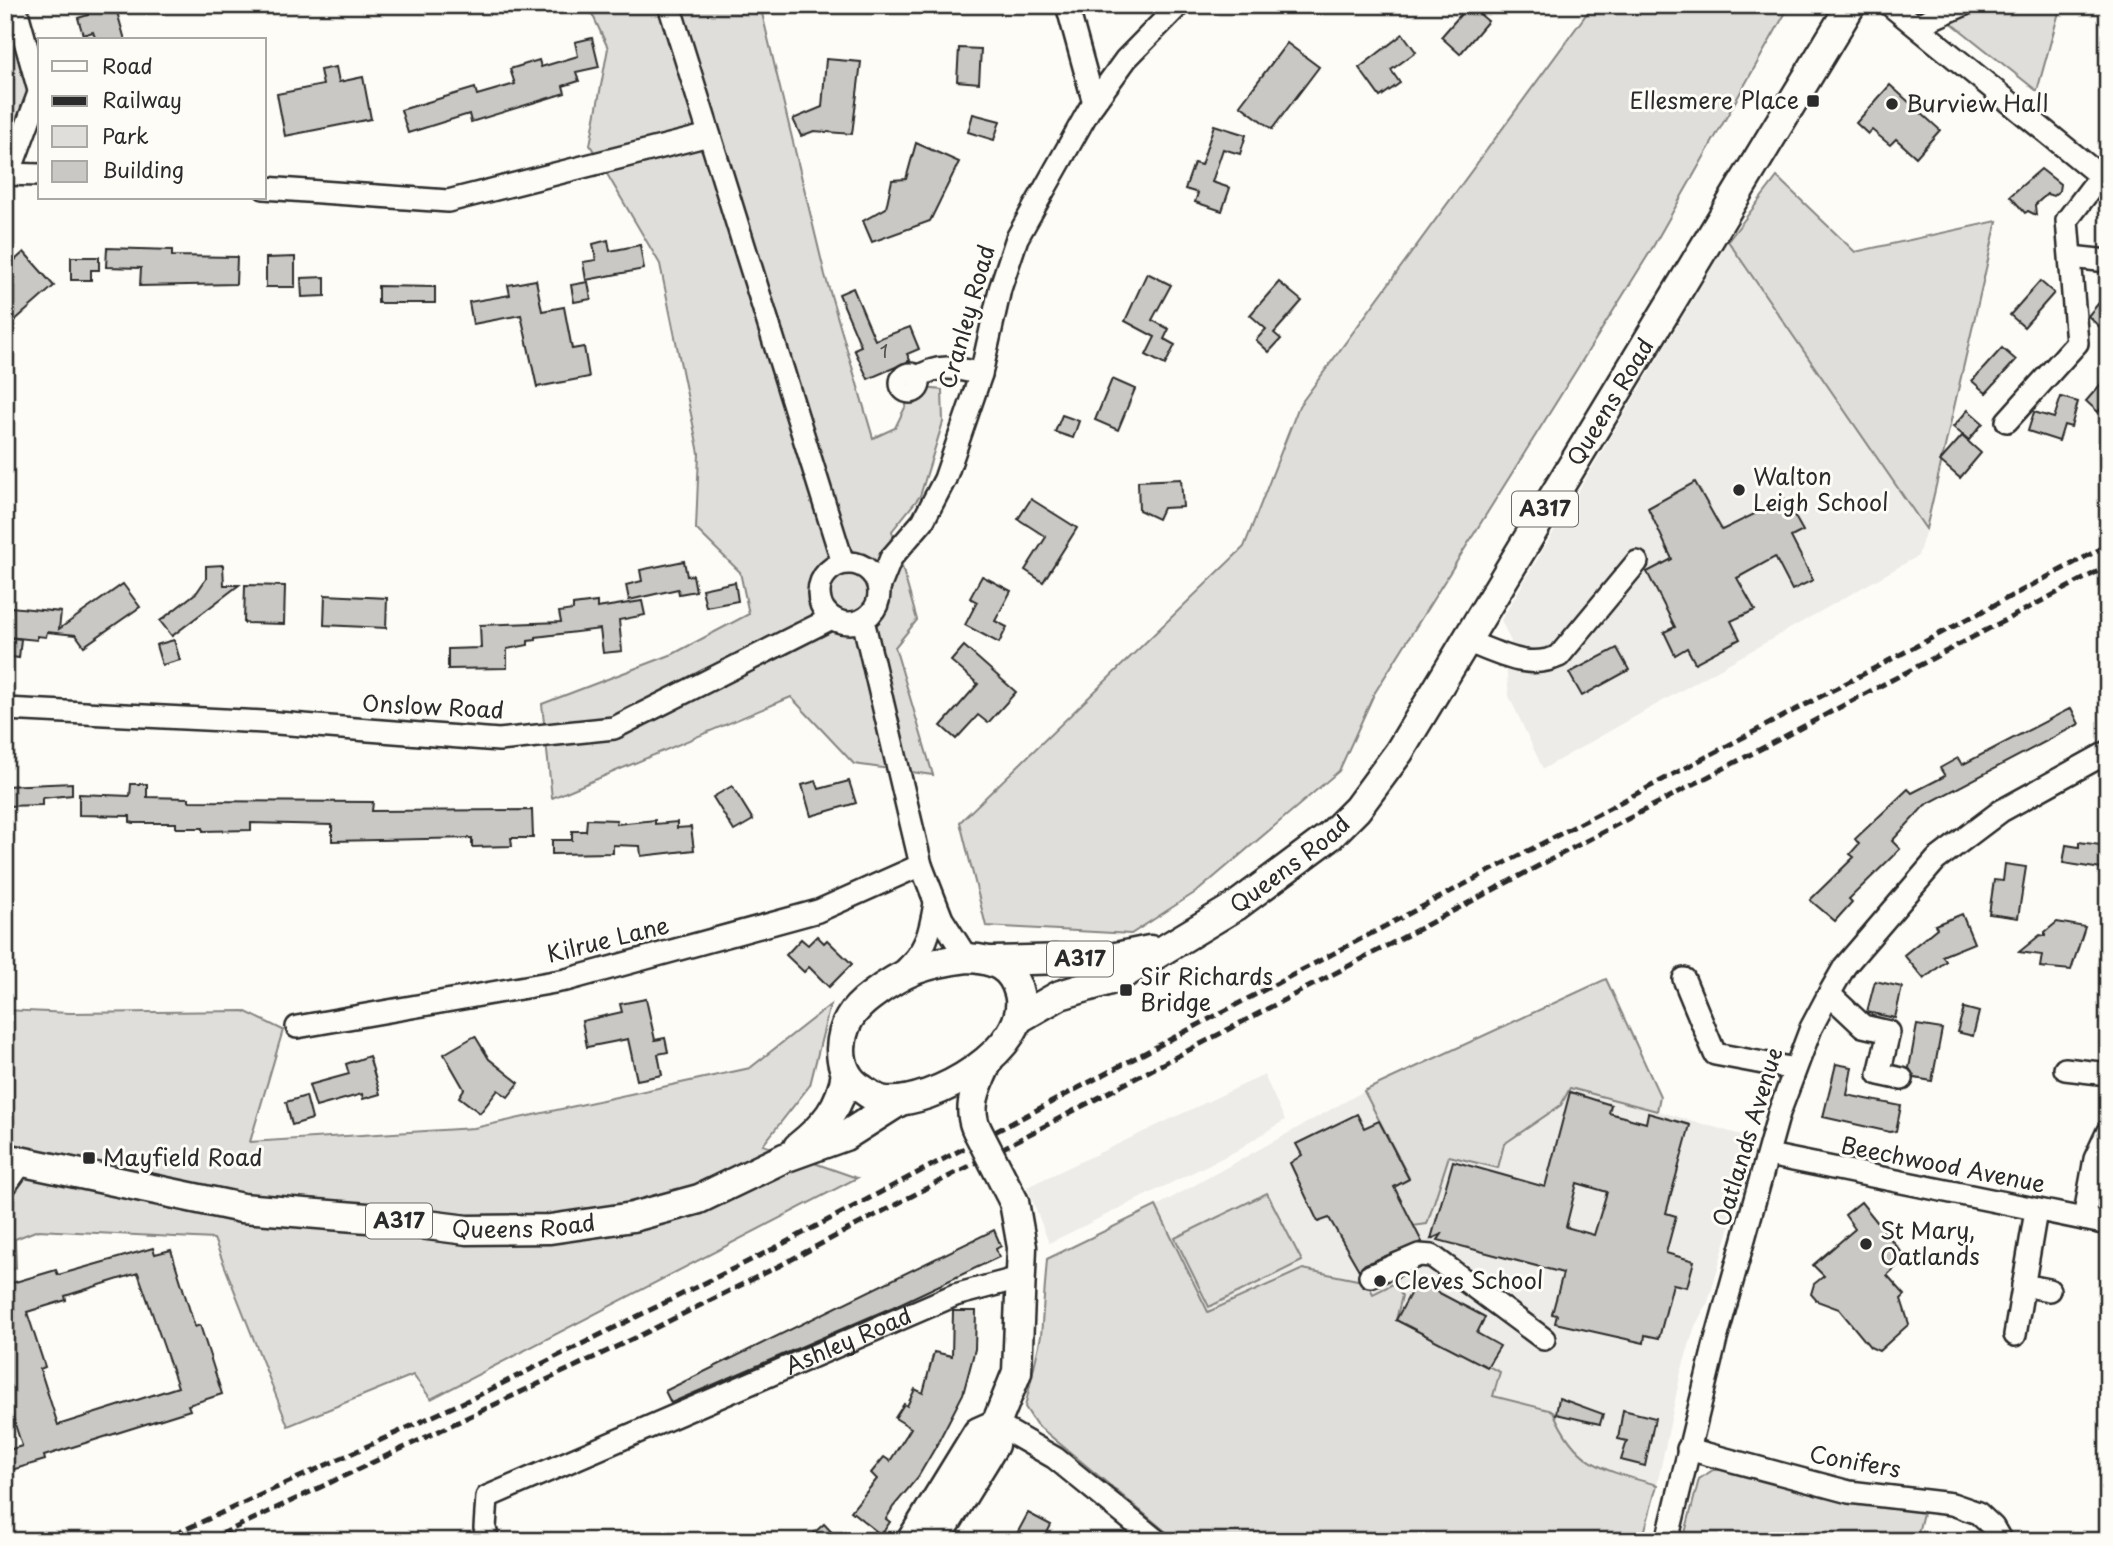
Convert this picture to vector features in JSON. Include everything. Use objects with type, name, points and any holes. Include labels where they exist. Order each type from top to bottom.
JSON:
[{"type":"main road","name":"Queens Road","points":[[1018,1019],[1060,995],[1117,978],[1147,962],[1167,946],[1236,906],[1296,862],[1357,809],[1399,752],[1851,5]]},
{"type":"main road","name":"Queens Road","points":[[980,959],[1111,958],[1167,946]]},
{"type":"main road","points":[[912,1098],[971,1072],[989,1059],[1011,1034],[1021,1006],[1015,981],[1006,968],[980,959],[935,962],[903,972],[850,1016],[842,1039],[846,1073],[855,1085],[882,1101],[912,1098],[948,1104],[975,1126],[1014,1202],[1020,1227],[1023,1277],[1017,1372],[996,1424],[994,1445],[935,1541]]},
{"type":"main road","points":[[975,1126],[974,1093],[989,1059]]},
{"type":"main road","name":"Queens Road","points":[[784,1158],[818,1131],[833,1114],[844,1089],[846,1073]]},
{"type":"main road","name":"Queens Road","points":[[14,1159],[242,1208],[380,1219],[493,1232],[576,1226],[680,1206],[716,1192],[784,1158],[845,1136],[912,1098]]},
{"type":"main road","points":[[911,1541],[978,1432],[996,1424]]},
{"type":"street","points":[[15,5],[38,87]]},
{"type":"street","points":[[669,5],[843,563]]},
{"type":"street","points":[[1067,5],[1094,103]]},
{"type":"street","name":"Cranley Road","points":[[879,588],[891,558],[923,520],[945,479],[981,374],[1000,289],[1017,238],[1065,147],[1094,103],[1126,59],[1179,5]]},
{"type":"street","points":[[1890,5],[2103,171],[2067,220],[2077,342],[2007,421]]},
{"type":"street","points":[[1917,25],[1963,5]]},
{"type":"street","points":[[38,99],[7,174],[38,175]]},
{"type":"street","points":[[266,188],[448,201],[709,135]]},
{"type":"street","points":[[2071,257],[2108,261]]},
{"type":"street","points":[[917,378],[929,370],[945,367],[981,374]]},
{"type":"street","points":[[1465,641],[1531,664],[1546,662],[1559,656],[1637,562]]},
{"type":"street","points":[[843,563],[860,565],[869,570],[879,588],[877,605],[863,620],[852,623],[832,618],[823,608],[819,588],[830,570],[843,563]]},
{"type":"street","name":"Onslow Road","points":[[5,709],[264,722],[499,740],[614,728],[832,618]]},
{"type":"street","points":[[863,620],[921,865],[935,903],[980,959]]},
{"type":"street","name":"Oatlands Avenue","points":[[1667,1541],[1688,1449],[1779,1113],[1795,1069],[1829,994],[1852,957],[1936,860],[2001,811],[2108,752]]},
{"type":"street","name":"Kilrue Lane","points":[[297,1027],[566,979],[818,911],[921,865]]},
{"type":"street","points":[[903,972],[920,955],[935,903]]},
{"type":"street","points":[[1684,979],[1715,1054],[1795,1069]]},
{"type":"street","points":[[1829,994],[1863,1026],[1889,1032],[1879,1074],[1902,1079]]},
{"type":"street","points":[[2065,1069],[2108,1074]]},
{"type":"street","points":[[2084,1219],[2095,1159],[2108,1131]]},
{"type":"street","name":"Beechwood Avenue","points":[[1769,1154],[2108,1224]]},
{"type":"street","points":[[5,1186],[14,1159]]},
{"type":"street","points":[[2015,1335],[2036,1211]]},
{"type":"street","points":[[1370,1276],[1419,1255],[1433,1256],[1544,1339]]},
{"type":"street","name":"Ashley Road","points":[[488,1541],[485,1528],[487,1497],[955,1295],[1023,1277]]},
{"type":"street","points":[[2023,1285],[2049,1290]]},
{"type":"street","points":[[996,1424],[1055,1458],[1157,1541]]},
{"type":"street","name":"Conifers","points":[[1688,1449],[1849,1492],[1952,1504],[1978,1513],[1993,1527],[2001,1541]]},
{"type":"shaded area","name":"Walton Leigh School","points":[[1728,241],[1926,529],[1918,556],[1543,769],[1509,696],[1506,665],[1511,642],[1501,620]]},
{"type":"shaded area","name":"Cleves School","points":[[1606,979],[1660,1096],[1658,1111],[1755,1139],[1708,1302],[1695,1326],[1681,1372],[1642,1541],[1177,1541],[1036,1424],[1025,1407],[1041,1336],[1047,1259],[1157,1206],[1364,1091]]},
{"type":"shaded area","points":[[1264,1075],[1285,1120],[1234,1152],[1049,1243],[1027,1187]]},
{"type":"green space","points":[[5,5],[38,95],[5,174]]},
{"type":"green space","points":[[588,5],[760,5],[825,275],[873,438],[895,428],[915,387],[942,390],[943,422],[920,496],[892,531],[917,620],[895,647],[933,775],[854,764],[791,697],[552,798],[542,704],[673,654],[749,614],[740,572],[696,529],[699,453],[660,264],[590,145],[608,48]]},
{"type":"green space","points":[[1593,5],[1790,5],[1650,252],[1374,694],[1339,771],[1199,890],[1131,934],[986,926],[960,822],[1244,547],[1299,406]]},
{"type":"green space","points":[[1929,5],[2061,5],[2037,91]]},
{"type":"green space","points":[[1777,177],[1855,252],[1997,221],[1926,529],[1728,241]]},
{"type":"green space","points":[[1606,979],[1660,1096],[1657,1111],[1570,1088],[1561,1105],[1504,1144],[1498,1168],[1449,1156],[1427,1224],[1413,1226],[1394,1187],[1409,1178],[1364,1091]]},
{"type":"green space","points":[[830,1005],[810,1085],[763,1145],[857,1178],[431,1399],[413,1375],[288,1426],[214,1239],[38,1230],[15,1239],[16,1268],[5,1272],[5,1010],[70,1013],[244,1011],[283,1030],[250,1142],[474,1128],[750,1068]]},
{"type":"green space","points":[[1267,1193],[1302,1261],[1209,1307],[1175,1238]]},
{"type":"green space","points":[[1156,1206],[1208,1312],[1303,1269],[1367,1282],[1373,1294],[1395,1283],[1402,1296],[1396,1320],[1500,1372],[1493,1396],[1553,1411],[1562,1429],[1582,1455],[1622,1475],[1657,1485],[1642,1541],[1177,1541],[1036,1424],[1025,1407],[1041,1336],[1047,1259]]},
{"type":"green space","points":[[1713,1470],[1731,1470],[1842,1500],[1924,1509],[1916,1541],[1683,1541],[1699,1479]]},
{"type":"building","points":[[86,5],[115,5],[124,38],[95,38],[93,32],[83,35],[78,18],[88,15]]},
{"type":"building","points":[[1469,5],[1488,21],[1460,54],[1441,37]]},
{"type":"building","points":[[1403,34],[1416,52],[1391,70],[1400,83],[1380,97],[1359,68]]},
{"type":"building","points":[[592,38],[599,67],[576,72],[579,81],[563,86],[565,93],[471,122],[469,114],[408,133],[401,110],[475,88],[477,95],[515,84],[510,69],[539,60],[541,67],[578,56],[575,42]]},
{"type":"building","points":[[1287,43],[1319,67],[1272,129],[1240,105]]},
{"type":"building","points":[[959,48],[981,49],[979,83],[957,81]]},
{"type":"building","points":[[826,59],[861,62],[852,134],[814,131],[801,136],[793,119],[822,107]]},
{"type":"building","points":[[336,67],[339,82],[363,77],[371,119],[285,136],[277,94],[323,85],[320,70]]},
{"type":"building","name":"Burview Hall","points":[[1890,85],[1940,130],[1916,157],[1896,139],[1890,145],[1872,130],[1868,134],[1856,123]]},
{"type":"building","points":[[973,114],[1000,121],[994,140],[968,132]]},
{"type":"building","points":[[1214,125],[1246,135],[1240,154],[1223,149],[1212,182],[1230,188],[1222,211],[1195,202],[1198,193],[1185,189],[1194,163],[1201,165]]},
{"type":"building","points":[[916,143],[959,162],[930,221],[872,242],[863,221],[886,208],[892,180],[906,179]]},
{"type":"building","points":[[2041,169],[2060,184],[2059,191],[2053,196],[2047,194],[2035,205],[2036,215],[2028,211],[2025,213],[2010,196]]},
{"type":"building","points":[[608,240],[610,251],[640,245],[644,269],[586,280],[583,262],[596,260],[593,244]]},
{"type":"building","points":[[107,248],[172,250],[172,256],[237,257],[236,284],[140,286],[141,268],[106,267]]},
{"type":"building","points":[[24,252],[54,286],[5,329],[5,269]]},
{"type":"building","points":[[71,257],[99,257],[99,270],[91,270],[91,280],[71,280]]},
{"type":"building","points":[[295,257],[295,287],[266,287],[266,258]]},
{"type":"building","points":[[1147,273],[1171,285],[1152,320],[1169,329],[1164,339],[1175,345],[1165,365],[1146,355],[1155,337],[1125,321]]},
{"type":"building","points":[[325,277],[325,296],[302,297],[301,278]]},
{"type":"building","points":[[536,280],[542,311],[564,307],[572,349],[584,347],[589,377],[537,387],[521,315],[473,324],[469,302],[510,295],[508,285]]},
{"type":"building","points":[[2040,281],[2054,293],[2024,327],[2010,315]]},
{"type":"building","points":[[588,282],[591,299],[574,302],[571,285]]},
{"type":"building","points":[[1279,282],[1302,301],[1274,333],[1281,339],[1269,352],[1256,340],[1266,329],[1250,315]]},
{"type":"building","points":[[378,286],[435,287],[435,303],[378,303]]},
{"type":"building","points":[[853,288],[875,340],[910,327],[919,349],[907,354],[910,360],[905,363],[868,379],[854,349],[861,346],[839,294]]},
{"type":"building","points":[[2108,292],[2108,335],[2088,316]]},
{"type":"building","points":[[2002,348],[2016,360],[1986,393],[1972,381]]},
{"type":"building","points":[[2108,376],[2108,401],[2098,412],[2086,401]]},
{"type":"building","points":[[1112,379],[1135,389],[1118,430],[1095,420]]},
{"type":"building","points":[[2061,397],[2078,402],[2071,427],[2064,425],[2059,441],[2028,431],[2034,412],[2054,418]]},
{"type":"building","points":[[1968,410],[1983,423],[1969,440],[1953,427]]},
{"type":"building","points":[[1062,415],[1079,421],[1073,438],[1055,432]]},
{"type":"building","points":[[1962,436],[1981,453],[1960,478],[1940,461]]},
{"type":"building","points":[[1181,479],[1183,507],[1163,508],[1158,519],[1139,510],[1138,481]]},
{"type":"building","points":[[1695,482],[1722,530],[1785,499],[1803,531],[1791,537],[1813,580],[1792,590],[1775,557],[1737,578],[1755,610],[1731,621],[1740,639],[1695,663],[1687,648],[1675,655],[1664,632],[1675,627],[1647,572],[1672,559],[1648,508]]},
{"type":"building","points":[[1031,499],[1077,528],[1043,582],[1025,570],[1046,537],[1018,519]]},
{"type":"building","points":[[684,561],[687,576],[693,575],[696,591],[679,594],[678,589],[629,600],[626,585],[642,581],[640,570]]},
{"type":"building","points":[[223,565],[224,585],[239,585],[172,636],[160,621],[197,592],[206,579],[206,566]]},
{"type":"building","points":[[982,576],[1011,591],[995,621],[1007,627],[999,643],[965,625],[977,602],[970,598]]},
{"type":"building","points":[[735,582],[738,601],[706,607],[702,589]]},
{"type":"building","points":[[123,584],[140,607],[84,646],[76,635],[47,632],[46,637],[37,636],[37,640],[8,637],[11,607],[61,612],[59,629]]},
{"type":"building","points":[[245,585],[285,586],[284,624],[244,623]]},
{"type":"building","points":[[325,595],[387,598],[386,628],[324,625]]},
{"type":"building","points":[[642,601],[645,615],[619,620],[622,651],[603,653],[600,629],[536,637],[536,640],[528,641],[528,645],[507,649],[507,668],[448,669],[448,649],[481,648],[480,625],[561,622],[559,612],[573,610],[573,605],[597,602],[597,608]]},
{"type":"building","points":[[5,637],[21,639],[19,658],[5,656]]},
{"type":"building","points":[[174,640],[180,660],[162,665],[156,645]]},
{"type":"building","points":[[964,646],[1016,692],[988,723],[978,715],[956,739],[941,726],[978,684],[951,661]]},
{"type":"building","points":[[1617,648],[1629,670],[1582,696],[1569,673]]},
{"type":"building","points":[[2071,708],[2079,724],[1925,805],[1892,841],[1900,849],[1849,899],[1852,902],[1835,921],[1810,900],[1854,857],[1850,854],[1859,844],[1855,839],[1908,789],[1912,793],[1945,776],[1940,768],[1958,758],[1962,765]]},
{"type":"building","points":[[816,781],[819,789],[849,781],[856,803],[811,816],[802,785]]},
{"type":"building","points":[[72,783],[72,795],[42,798],[42,805],[5,806],[5,786]]},
{"type":"building","points":[[131,784],[147,784],[147,797],[189,798],[189,801],[373,802],[372,811],[532,810],[533,838],[511,838],[512,846],[472,847],[472,838],[332,841],[332,825],[251,823],[251,830],[203,831],[203,828],[176,828],[176,823],[134,823],[130,822],[130,816],[79,815],[79,794],[130,796]]},
{"type":"building","points":[[732,786],[753,820],[734,831],[713,797]]},
{"type":"building","points":[[587,819],[617,820],[616,824],[655,820],[655,824],[677,822],[677,828],[691,827],[694,850],[641,856],[640,846],[613,845],[613,853],[552,854],[552,840],[572,840],[572,831],[586,831]]},
{"type":"building","points":[[2079,842],[2108,846],[2108,870],[2063,863],[2066,845],[2079,847]]},
{"type":"building","points":[[2005,864],[2026,867],[2018,918],[1989,914],[1994,880],[2003,881]]},
{"type":"building","points":[[1962,914],[1974,943],[1942,956],[1946,961],[1924,979],[1904,955],[1937,928],[1935,925]]},
{"type":"building","points":[[2057,922],[2085,927],[2071,970],[2040,967],[2042,955],[2019,952],[2040,935],[2045,936],[2045,932]]},
{"type":"building","points":[[817,936],[824,943],[827,940],[852,964],[829,987],[809,967],[804,972],[786,955],[801,939],[808,945]]},
{"type":"building","points":[[1875,981],[1902,987],[1895,1018],[1867,1012]]},
{"type":"building","points":[[646,999],[655,1040],[665,1038],[668,1052],[658,1054],[662,1075],[637,1080],[628,1039],[587,1047],[582,1021],[622,1012],[620,1004]]},
{"type":"building","points":[[1964,1008],[1979,1012],[1973,1036],[1957,1032]]},
{"type":"building","points":[[1917,1025],[1942,1029],[1932,1081],[1915,1078],[1909,1068]]},
{"type":"building","points":[[475,1036],[489,1059],[519,1083],[508,1097],[498,1090],[480,1113],[459,1097],[464,1089],[444,1054]]},
{"type":"building","points":[[369,1056],[380,1094],[363,1099],[362,1094],[316,1107],[309,1085],[349,1074],[346,1064]]},
{"type":"building","points":[[1836,1064],[1852,1067],[1847,1095],[1901,1106],[1896,1131],[1890,1132],[1823,1117]]},
{"type":"building","points":[[1570,1092],[1611,1105],[1609,1113],[1646,1123],[1648,1113],[1690,1125],[1666,1213],[1676,1216],[1666,1253],[1694,1261],[1687,1287],[1673,1284],[1659,1338],[1645,1335],[1644,1343],[1555,1323],[1557,1315],[1552,1314],[1563,1273],[1438,1240],[1442,1234],[1431,1239],[1453,1161],[1545,1187]],"holes":[[[1577,1183],[1607,1192],[1594,1235],[1566,1227]]]},
{"type":"building","points":[[306,1096],[312,1119],[292,1125],[286,1102]]},
{"type":"building","points":[[1357,1114],[1364,1128],[1379,1121],[1409,1179],[1394,1187],[1422,1242],[1365,1264],[1359,1270],[1329,1218],[1318,1222],[1290,1163],[1302,1155],[1296,1144]]},
{"type":"building","name":"St Mary, Oatlands","points":[[1861,1202],[1906,1258],[1887,1275],[1905,1295],[1901,1299],[1909,1324],[1879,1351],[1870,1347],[1839,1309],[1817,1301],[1811,1294],[1814,1284],[1824,1276],[1813,1265],[1855,1229],[1845,1215]]},
{"type":"building","points":[[994,1230],[1001,1246],[996,1249],[999,1257],[893,1307],[671,1403],[665,1391]]},
{"type":"building","points":[[153,1248],[155,1254],[171,1250],[195,1327],[200,1325],[222,1394],[188,1405],[190,1410],[44,1456],[45,1460],[5,1472],[5,1451],[22,1446],[5,1393],[5,1285],[56,1270],[58,1275]],"holes":[[[138,1273],[178,1387],[58,1425],[40,1369],[45,1367],[27,1312],[66,1300],[65,1296]]]},
{"type":"building","points":[[1417,1281],[1485,1317],[1477,1333],[1500,1346],[1487,1367],[1396,1320]]},
{"type":"building","points":[[953,1311],[976,1311],[975,1349],[963,1394],[918,1477],[886,1519],[890,1522],[881,1535],[851,1511],[877,1479],[871,1473],[884,1457],[890,1461],[911,1428],[895,1418],[904,1404],[907,1406],[915,1389],[923,1393],[934,1352],[952,1356]]},
{"type":"building","points":[[1559,1398],[1603,1414],[1600,1424],[1556,1414]]},
{"type":"building","points":[[1623,1410],[1655,1418],[1645,1466],[1621,1460],[1627,1441],[1618,1439]]},
{"type":"building","points":[[1028,1513],[1051,1525],[1043,1541],[1013,1541]]},
{"type":"building","points":[[824,1524],[840,1541],[805,1541]]},
{"type":"railway","points":[[160,1541],[479,1395],[773,1249],[2108,545]]},
{"type":"railway","points":[[207,1541],[637,1337],[779,1266],[2108,566]]},
{"type":"place","name":"Ellesmere Place","points":[[1813,101]]},
{"type":"place","name":"Burview Hall","points":[[1892,104]]},
{"type":"place","name":"Walton Leigh School","points":[[1739,490]]},
{"type":"place","name":"Sir Richards Bridge","points":[[1126,990]]},
{"type":"place","name":"Mayfield Road","points":[[89,1158]]},
{"type":"place","name":"St Mary, Oatlands","points":[[1866,1244]]},
{"type":"place","name":"Cleves School","points":[[1380,1281]]}]
